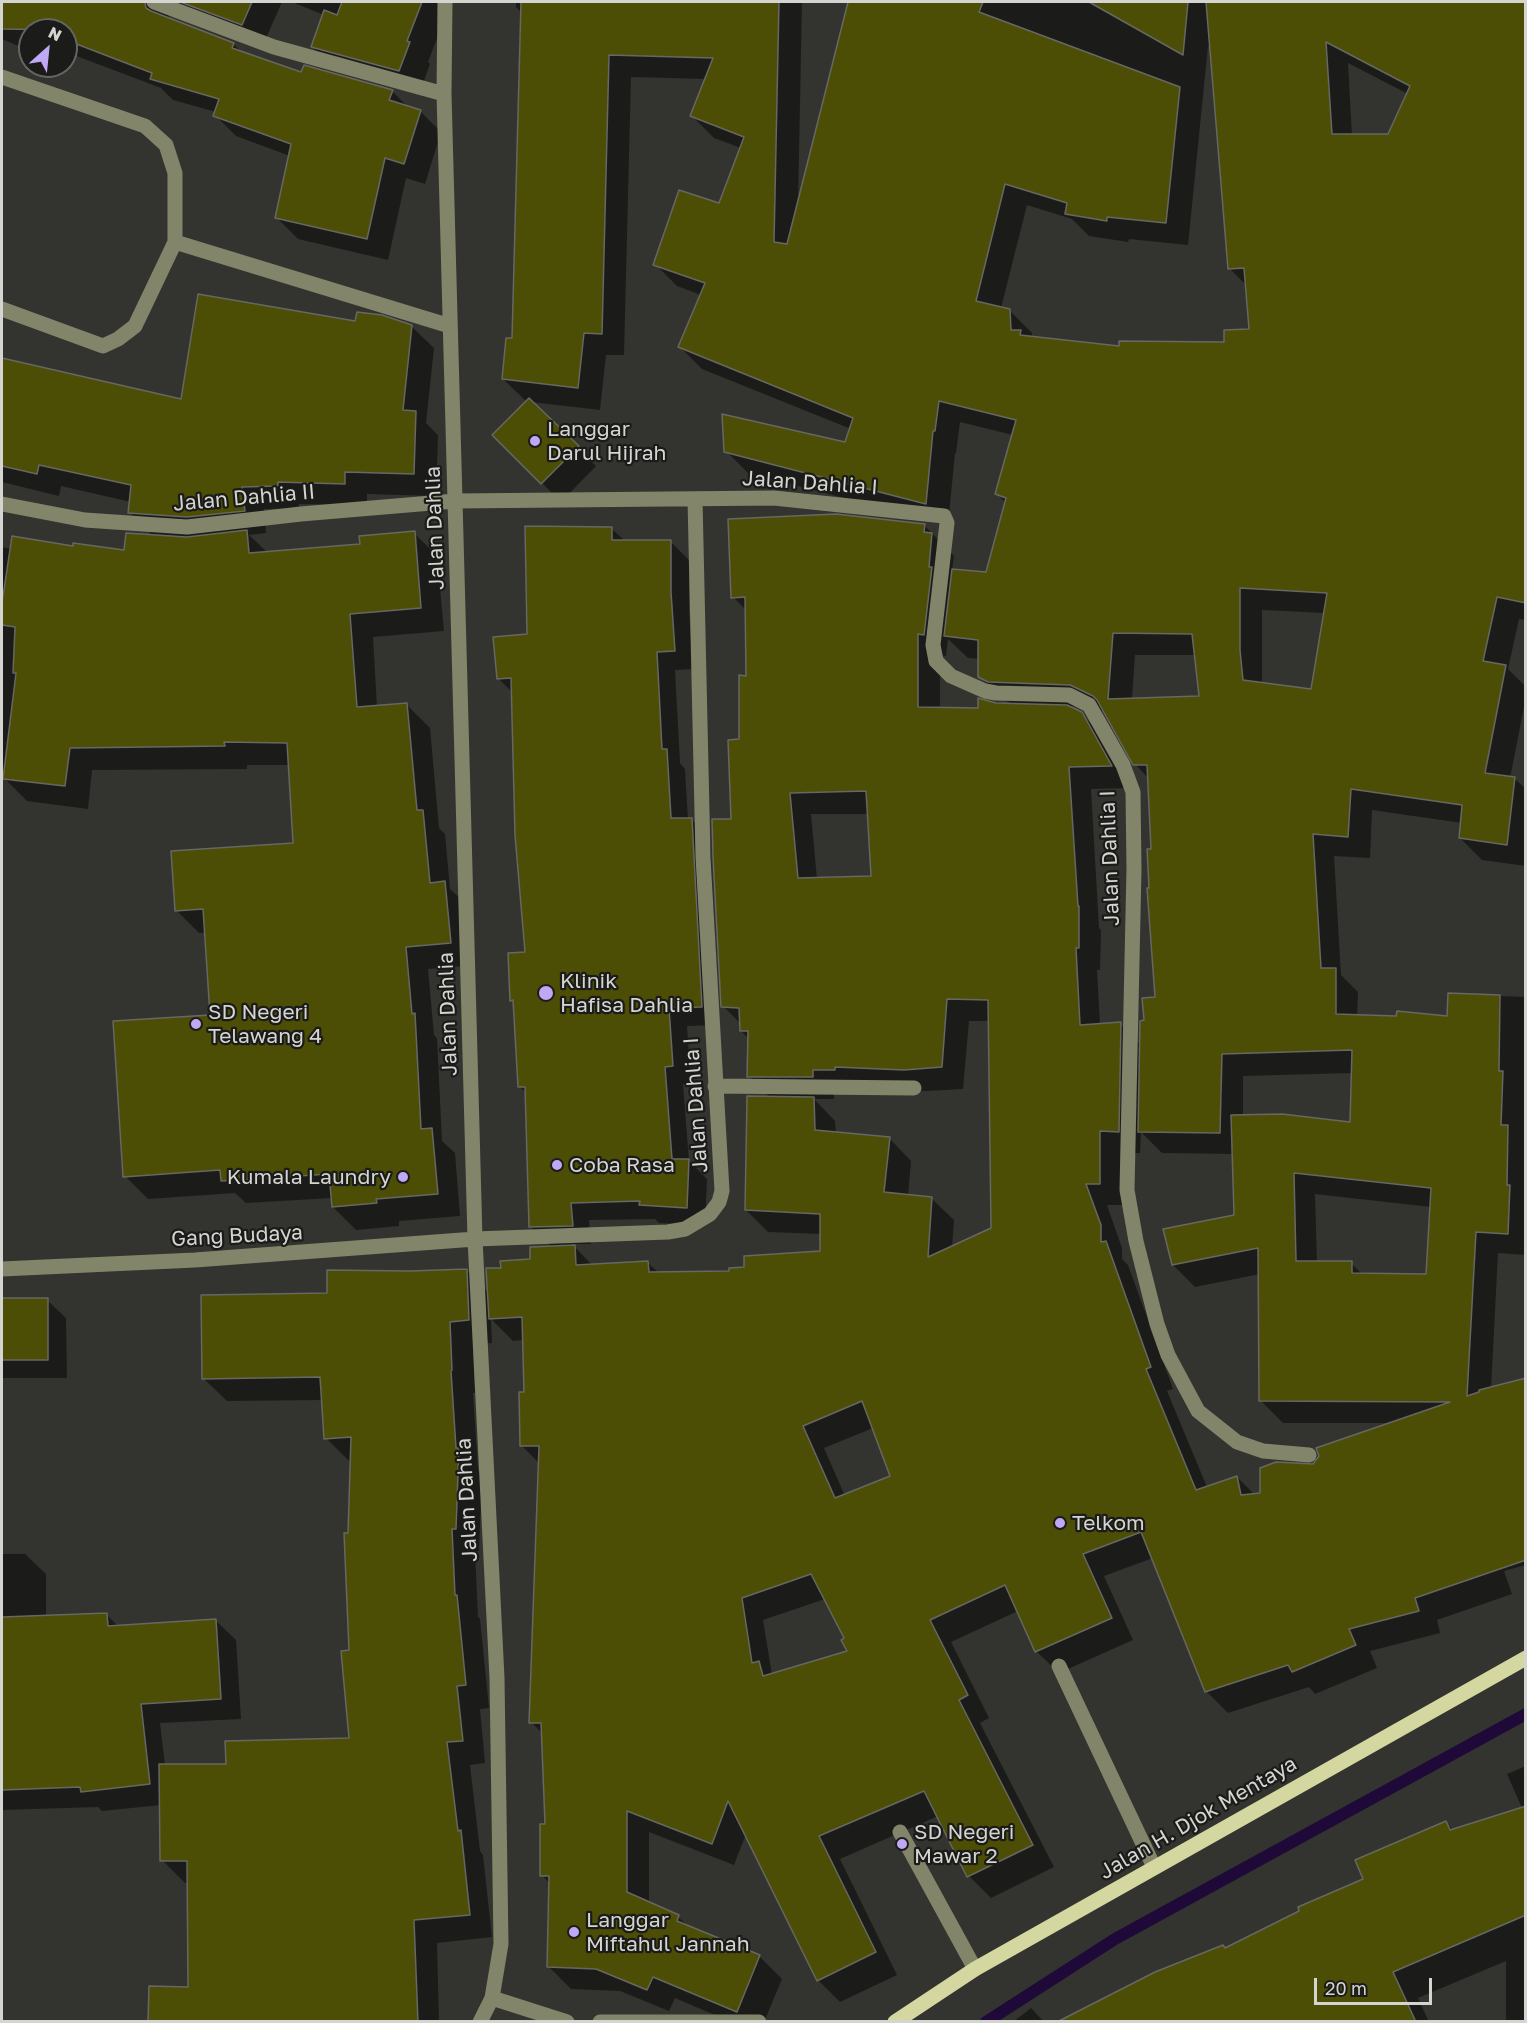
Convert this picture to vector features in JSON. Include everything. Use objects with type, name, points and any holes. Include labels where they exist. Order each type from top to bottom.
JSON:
[{"type":"main road","name":"Jalan H. Djok Mentaya","points":[[895,2022],[975,1969],[1526,1658]]},
{"type":"street","points":[[154,2],[274,47],[444,94]]},
{"type":"street","name":"Jalan Dahlia","points":[[445,2],[444,94],[475,1239],[497,1678],[501,1944],[492,1998],[480,2022]]},
{"type":"street","points":[[2,78],[145,126],[166,145],[175,173],[175,242],[135,326],[118,339],[103,346],[2,309]]},
{"type":"street","points":[[175,242],[450,326]]},
{"type":"street","name":"Jalan Dahlia I","points":[[455,501],[774,498],[944,516],[947,523],[933,645],[936,661],[951,676],[985,691],[1069,695],[1089,705],[1123,765],[1133,792],[1134,881],[1127,1190],[1136,1240],[1157,1324],[1168,1355],[1198,1411],[1237,1443],[1263,1451],[1309,1455]]},
{"type":"street","name":"Jalan Dahlia I","points":[[475,1239],[668,1232],[685,1229],[701,1221],[719,1202],[722,1191],[703,857],[695,499]]},
{"type":"street","name":"Jalan Dahlia II","points":[[2,504],[85,520],[187,527],[301,514],[455,501]]},
{"type":"street","points":[[715,1086],[914,1088]]},
{"type":"street","name":"Gang Budaya","points":[[2,1269],[229,1258],[475,1239]]},
{"type":"street","points":[[1059,1666],[1154,1867]]},
{"type":"street","points":[[900,1832],[975,1969]]},
{"type":"street","points":[[492,1998],[567,2022]]},
{"type":"street","points":[[600,2022],[759,2022]]},
{"type":"building","points":[[2,2],[145,2],[146,8],[151,11],[234,43],[232,48],[301,72],[304,65],[393,90],[389,100],[421,110],[404,164],[385,158],[367,239],[275,218],[291,144],[213,116],[219,99],[150,79],[152,73],[78,45],[78,18],[18,18],[18,29],[2,29]]},
{"type":"building","points":[[180,2],[252,2],[242,25]]},
{"type":"building","points":[[342,2],[422,2],[407,41],[410,42],[399,71],[311,47],[324,10],[337,15]]},
{"type":"building","points":[[521,2],[779,2],[774,242],[787,244],[848,2],[983,2],[979,12],[1180,87],[1166,223],[1107,217],[1107,221],[1065,214],[1067,203],[1005,184],[976,301],[1010,309],[1011,330],[1021,330],[1020,335],[1119,346],[1119,341],[1224,342],[1224,330],[1249,329],[1244,268],[1228,269],[1206,2],[1526,2],[1526,603],[1497,597],[1483,661],[1506,665],[1485,773],[1515,777],[1507,845],[1459,838],[1462,805],[1351,789],[1348,837],[1313,834],[1321,968],[1336,968],[1336,1014],[1396,1016],[1397,1011],[1447,1016],[1448,993],[1500,995],[1499,1071],[1503,1071],[1501,1125],[1508,1125],[1507,1185],[1510,1185],[1508,1234],[1476,1232],[1467,1396],[1479,1390],[1526,1378],[1526,1560],[1415,1598],[1419,1611],[1349,1629],[1356,1645],[1292,1672],[1288,1665],[1205,1692],[1141,1532],[1083,1554],[1112,1618],[1035,1652],[1005,1585],[930,1620],[968,1695],[959,1700],[1033,1845],[967,1877],[924,1791],[819,1836],[876,1952],[817,1981],[728,1801],[712,1844],[627,1811],[627,1892],[679,1915],[677,1921],[760,1955],[737,2012],[653,1977],[647,1990],[596,1969],[547,1967],[549,1876],[540,1876],[540,1824],[545,1824],[541,1723],[529,1723],[539,1446],[520,1446],[519,1392],[524,1392],[522,1317],[489,1319],[486,1268],[501,1268],[500,1261],[530,1259],[530,1247],[575,1245],[576,1265],[648,1261],[649,1272],[729,1271],[729,1268],[744,1267],[744,1256],[820,1251],[820,1214],[745,1210],[747,1096],[814,1097],[815,1130],[890,1137],[884,1192],[932,1197],[928,1257],[991,1228],[988,1000],[947,999],[942,1067],[904,1070],[835,1067],[835,1070],[813,1070],[813,1077],[747,1077],[748,1031],[740,1031],[739,1008],[721,1007],[712,819],[731,819],[728,740],[739,739],[739,675],[746,676],[745,597],[731,598],[728,519],[836,514],[925,524],[924,532],[932,533],[929,567],[932,567],[924,635],[918,634],[918,707],[978,708],[978,698],[996,703],[1067,705],[1082,712],[1112,766],[1069,767],[1079,906],[1079,948],[1076,948],[1080,1025],[1121,1022],[1119,1132],[1100,1131],[1100,1184],[1086,1184],[1101,1225],[1101,1242],[1106,1241],[1151,1367],[1146,1369],[1196,1490],[1237,1476],[1241,1495],[1260,1493],[1260,1468],[1276,1462],[1313,1464],[1319,1456],[1316,1448],[1450,1402],[1259,1401],[1258,1248],[1172,1265],[1163,1229],[1234,1215],[1231,1115],[1282,1114],[1350,1122],[1352,1050],[1222,1054],[1220,1133],[1138,1132],[1140,1021],[1144,1020],[1142,998],[1155,997],[1147,888],[1149,888],[1147,849],[1151,849],[1147,765],[1133,765],[1093,696],[1070,685],[988,682],[978,677],[978,640],[944,636],[952,569],[986,572],[1006,498],[995,494],[1016,420],[939,401],[935,431],[933,431],[926,504],[724,452],[722,414],[845,442],[853,418],[678,347],[705,283],[653,265],[679,190],[719,203],[744,137],[690,116],[713,58],[609,55],[602,334],[584,333],[578,388],[502,379],[506,338],[512,338]],"holes":[[[1326,42],[1410,86],[1388,134],[1332,134]],[[1240,588],[1327,593],[1311,689],[1243,680],[1240,650]],[[1113,633],[1192,634],[1199,696],[1108,699]],[[866,791],[871,876],[798,878],[790,793]],[[1294,1173],[1431,1188],[1426,1274],[1352,1273],[1352,1261],[1296,1261]],[[862,1401],[890,1476],[835,1498],[803,1426]],[[811,1574],[844,1638],[841,1640],[847,1651],[763,1676],[759,1661],[752,1663],[742,1598]]]},
{"type":"building","points":[[1089,2],[1188,2],[1183,55]]},
{"type":"building","points":[[198,294],[355,321],[357,312],[382,315],[412,325],[403,410],[416,411],[414,474],[345,472],[345,484],[278,482],[278,486],[242,487],[245,511],[187,517],[128,513],[131,485],[39,465],[37,474],[2,466],[2,358],[181,399]]},
{"type":"building","name":"Langgar Darul Hijrah","points":[[529,398],[579,446],[541,484],[492,435]]},
{"type":"building","points":[[525,526],[612,527],[612,540],[671,540],[671,592],[675,651],[657,652],[662,749],[667,749],[671,818],[692,818],[702,1007],[669,1008],[673,1066],[665,1067],[672,1159],[689,1159],[687,1208],[639,1205],[640,1201],[571,1203],[573,1226],[529,1227],[525,1087],[518,1087],[513,1000],[510,1001],[508,953],[525,952],[515,835],[511,678],[497,679],[493,637],[527,634]]},
{"type":"building","points":[[247,530],[249,553],[360,544],[359,536],[415,531],[421,608],[350,614],[357,707],[407,703],[417,810],[423,810],[430,883],[445,881],[451,943],[406,947],[412,1014],[415,1013],[421,1129],[432,1128],[438,1194],[376,1199],[377,1203],[332,1207],[329,1174],[221,1181],[220,1170],[123,1177],[113,1021],[210,1015],[203,909],[175,911],[171,851],[293,843],[287,743],[224,742],[225,746],[70,748],[65,786],[3,779],[16,673],[13,673],[15,627],[2,625],[2,603],[12,536],[73,546],[73,543],[124,550],[126,533],[187,537]]},
{"type":"building","points":[[467,1269],[469,1320],[450,1322],[456,1448],[459,1448],[456,1529],[452,1529],[455,1595],[457,1595],[466,1685],[457,1686],[463,1741],[447,1742],[458,1831],[461,1830],[470,1915],[414,1920],[418,2022],[148,2022],[149,1986],[188,1987],[187,1861],[160,1861],[159,1764],[226,1764],[225,1741],[349,1738],[341,1651],[349,1650],[344,1533],[348,1533],[351,1437],[324,1439],[320,1377],[202,1379],[201,1295],[327,1293],[327,1270]]},
{"type":"building","points":[[2,1298],[48,1298],[48,1360],[2,1360]]},
{"type":"building","points":[[107,1613],[108,1626],[216,1619],[221,1699],[141,1704],[150,1784],[81,1792],[80,1787],[2,1790],[2,1617]]},
{"type":"building","points":[[1526,1806],[1526,1915],[1393,1972],[1416,2022],[1057,2022],[1155,1972],[1223,1945],[1225,1948],[1299,1911],[1298,1907],[1363,1879],[1355,1860],[1446,1821],[1450,1830]]},
{"type":"waterway","points":[[986,2022],[1115,1939],[1526,1714]]},
{"type":"place","name":"Langgar Darul Hijrah","points":[[535,441]]},
{"type":"place","name":"Klinik Hafisa Dahlia","points":[[546,993]]},
{"type":"place","name":"SD Negeri Telawang 4","points":[[196,1024]]},
{"type":"place","name":"Coba Rasa","points":[[557,1165]]},
{"type":"place","name":"Kumala Laundry","points":[[403,1177]]},
{"type":"place","name":"Telkom","points":[[1060,1523]]},
{"type":"place","name":"SD Negeri Mawar 2","points":[[902,1844]]},
{"type":"place","name":"Langgar Miftahul Jannah","points":[[574,1932]]}]
